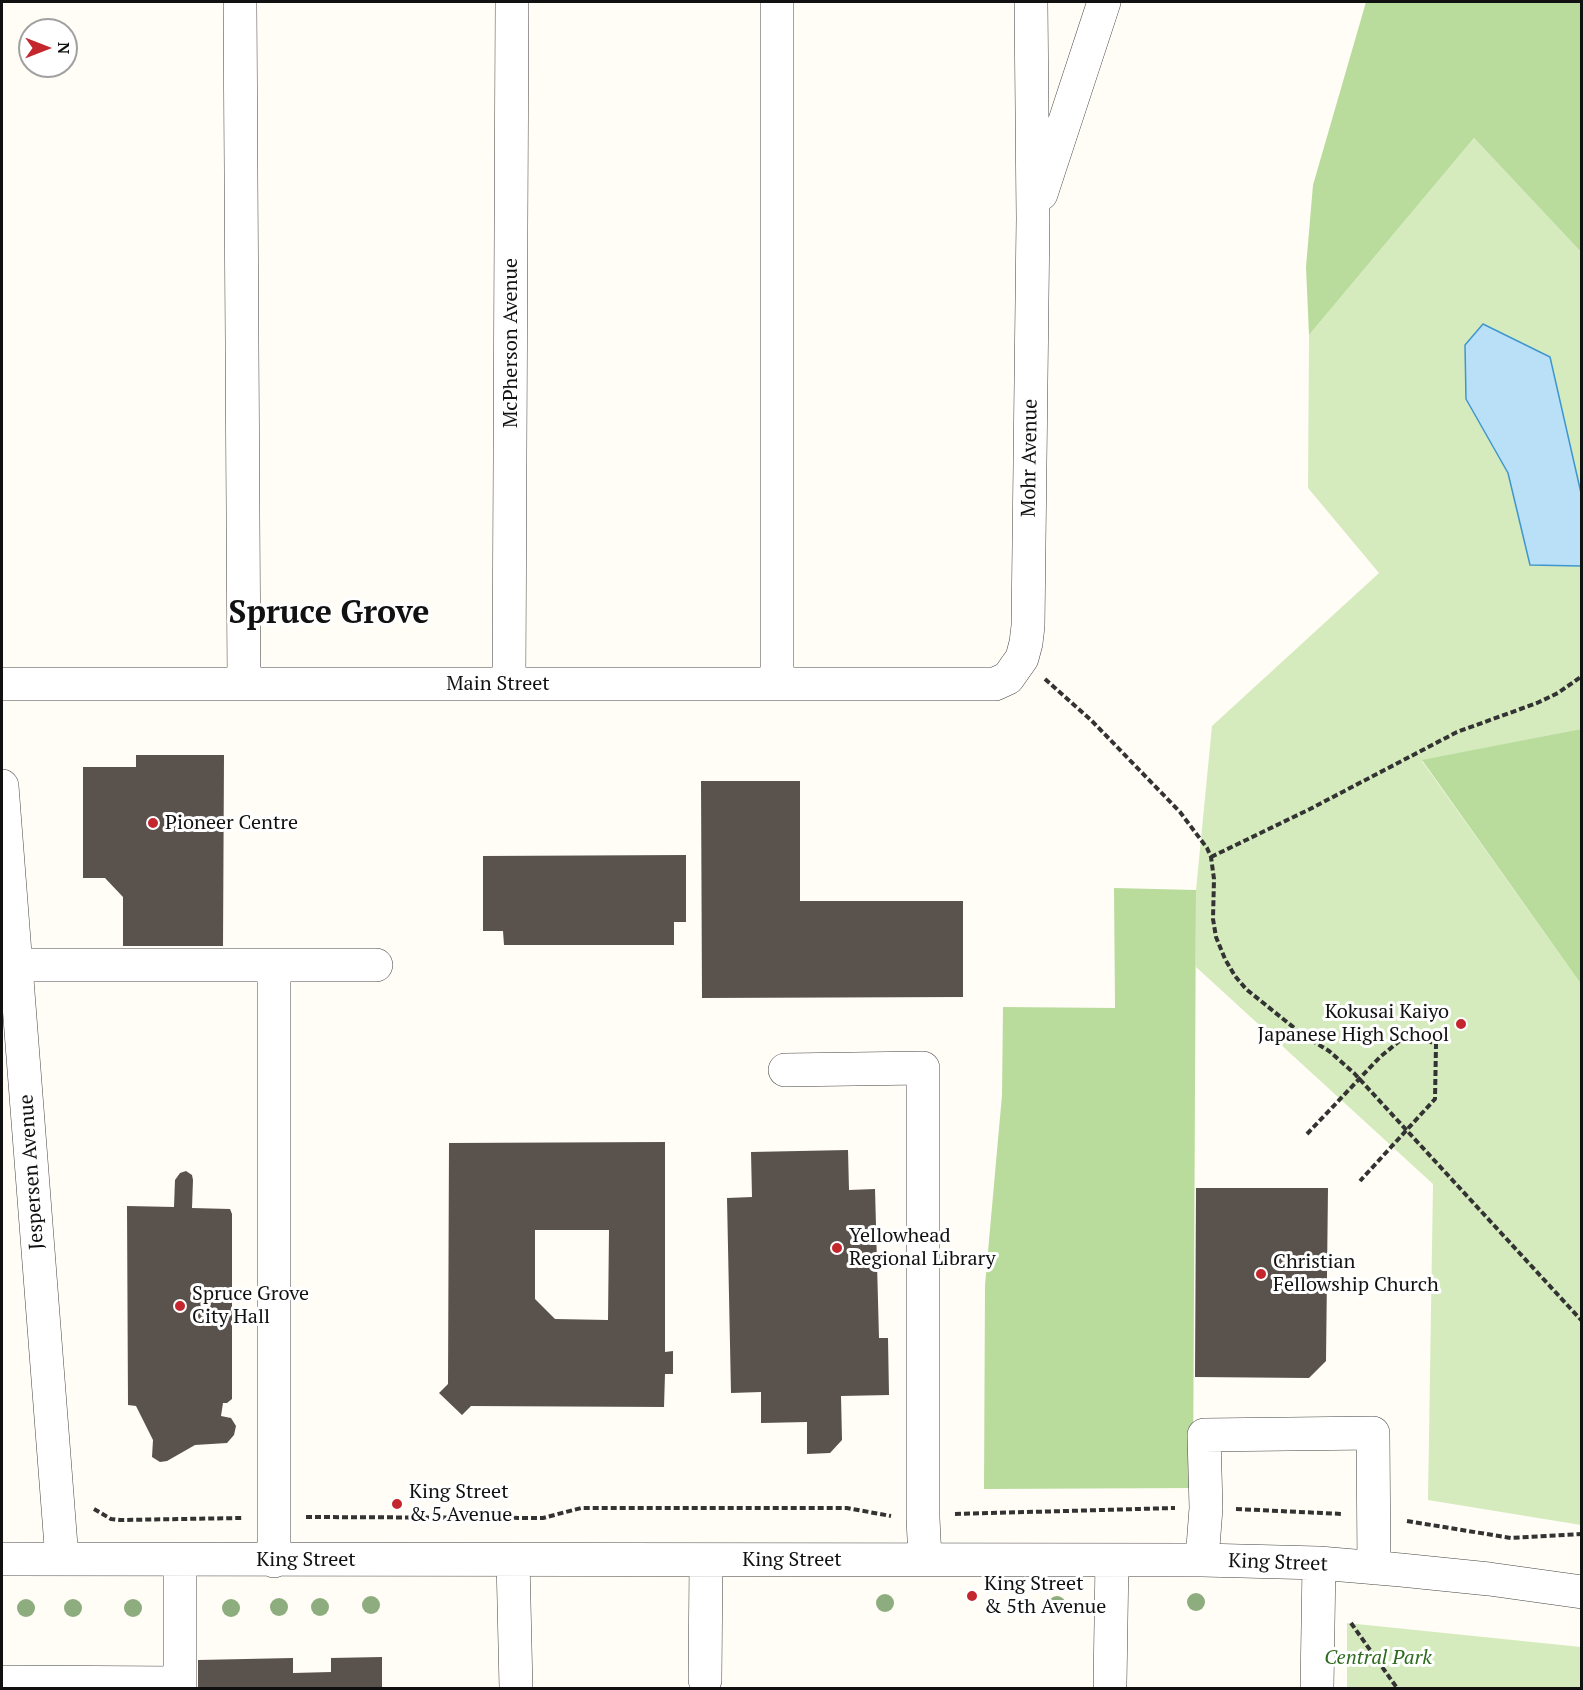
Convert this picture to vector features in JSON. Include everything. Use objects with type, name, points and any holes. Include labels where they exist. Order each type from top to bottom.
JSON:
[{"type":"street","points":[[240,2],[244,684]]},
{"type":"street","name":"McPherson Avenue","points":[[509,684],[512,2]]},
{"type":"street","points":[[777,2],[777,684]]},
{"type":"street","name":"Mohr Avenue","points":[[995,684],[1008,678],[1022,658],[1028,626],[1033,219],[1031,2]]},
{"type":"street","name":"Mohr Avenue","points":[[1033,219],[1104,2]]},
{"type":"street","name":"Main Street","points":[[2,684],[995,684]]},
{"type":"street","name":"Jespersen Avenue","points":[[2,786],[62,1559]]},
{"type":"street","points":[[16,965],[376,965]]},
{"type":"street","points":[[274,965],[274,1561]]},
{"type":"street","points":[[785,1070],[923,1068],[923,1518],[926,1560]]},
{"type":"street","points":[[1202,1560],[1206,1508],[1204,1435],[1373,1433],[1374,1568]]},
{"type":"street","name":"King Street","points":[[2,1559],[1202,1560],[1319,1563],[1489,1579],[1581,1592]]},
{"type":"street","points":[[4,1682],[180,1686],[180,1560]]},
{"type":"street","points":[[513,1560],[516,1689]]},
{"type":"street","points":[[1110,1684],[1112,1560]]},
{"type":"street","points":[[705,1680],[706,1561]]},
{"type":"street","points":[[1317,1689],[1319,1563]]},
{"type":"path","points":[[1022,658],[1091,720],[1193,827],[1211,857],[1214,879],[1213,919],[1216,937],[1235,976],[1246,989],[1303,1035],[1329,1051],[1359,1079],[1581,1321]]},
{"type":"path","points":[[1211,857],[1310,809],[1457,732],[1558,693],[1581,676]]},
{"type":"path","points":[[1307,1134],[1380,1057],[1408,1034],[1436,1044],[1435,1099],[1360,1181]]},
{"type":"path","points":[[94,1509],[111,1519],[120,1520],[274,1517],[543,1518],[581,1508],[847,1508],[906,1519],[944,1516],[960,1512],[1206,1508],[1375,1516],[1511,1538],[1581,1534]]},
{"type":"path","points":[[1349,1620],[1397,1689]]},
{"type":"green space","points":[[1366,2],[1581,2],[1581,252],[1474,138],[1309,335],[1306,267],[1313,185]]},
{"type":"green space","points":[[1474,138],[1581,252],[1581,729],[1422,761],[1581,984],[1581,1525],[1428,1500],[1433,1184],[1196,967],[1196,890],[1212,726],[1379,573],[1308,488],[1309,335]]},
{"type":"green space","points":[[1582,729],[1581,984],[1422,760]]},
{"type":"green space","points":[[1114,888],[1196,890],[1193,1488],[984,1489],[985,1285],[1002,1095],[1003,1007],[1115,1008]]},
{"type":"green space","name":"Central Park","points":[[1347,1623],[1581,1647],[1581,1688],[1347,1688]]},
{"type":"water","points":[[1483,324],[1550,357],[1581,493],[1581,566],[1530,565],[1508,473],[1466,399],[1465,345]]},
{"type":"building","name":"Pioneer Centre","points":[[136,755],[224,755],[223,946],[123,946],[123,897],[105,878],[83,878],[83,767],[136,767]]},
{"type":"building","points":[[701,781],[800,781],[800,901],[963,901],[963,997],[702,998]]},
{"type":"building","points":[[686,855],[686,922],[674,922],[674,945],[504,945],[503,931],[483,931],[483,856]]},
{"type":"building","points":[[665,1142],[665,1352],[673,1351],[673,1374],[665,1374],[664,1407],[471,1406],[462,1415],[439,1393],[448,1384],[449,1143]],"holes":[[[535,1230],[609,1230],[608,1320],[555,1319],[535,1299]]]},
{"type":"building","name":"Yellowhead Regional Library","points":[[848,1150],[849,1190],[875,1189],[879,1338],[888,1338],[889,1395],[841,1396],[842,1440],[830,1453],[807,1454],[807,1422],[761,1423],[761,1392],[731,1393],[727,1198],[752,1197],[751,1152]]},
{"type":"building","name":"Spruce Grove City Hall","points":[[186,1171],[192,1175],[193,1180],[192,1208],[230,1209],[232,1214],[232,1399],[223,1403],[221,1416],[231,1418],[236,1426],[234,1435],[227,1443],[195,1445],[167,1461],[160,1462],[152,1457],[153,1440],[136,1406],[128,1405],[127,1206],[174,1207],[175,1180],[180,1173]]},
{"type":"building","name":"Christian Fellowship Church","points":[[1196,1188],[1328,1188],[1326,1361],[1309,1378],[1195,1377]]},
{"type":"building","points":[[382,1657],[382,1688],[198,1688],[198,1660],[293,1658],[293,1673],[331,1672],[331,1658]]},
{"type":"place","name":"Pioneer Centre","points":[[153,823]]},
{"type":"place","name":"Kokusai Kaiyo Japanese High School","points":[[1461,1024]]},
{"type":"place","name":"Yellowhead Regional Library","points":[[837,1248]]},
{"type":"place","name":"Christian Fellowship Church","points":[[1261,1274]]},
{"type":"place","name":"Spruce Grove City Hall","points":[[180,1306]]},
{"type":"place","name":"King Street & 5 Avenue","points":[[397,1504]]},
{"type":"place","name":"King Street & 5th Avenue","points":[[972,1596]]},
{"type":"district","name":"Spruce Grove","points":[[329,614]]}]
